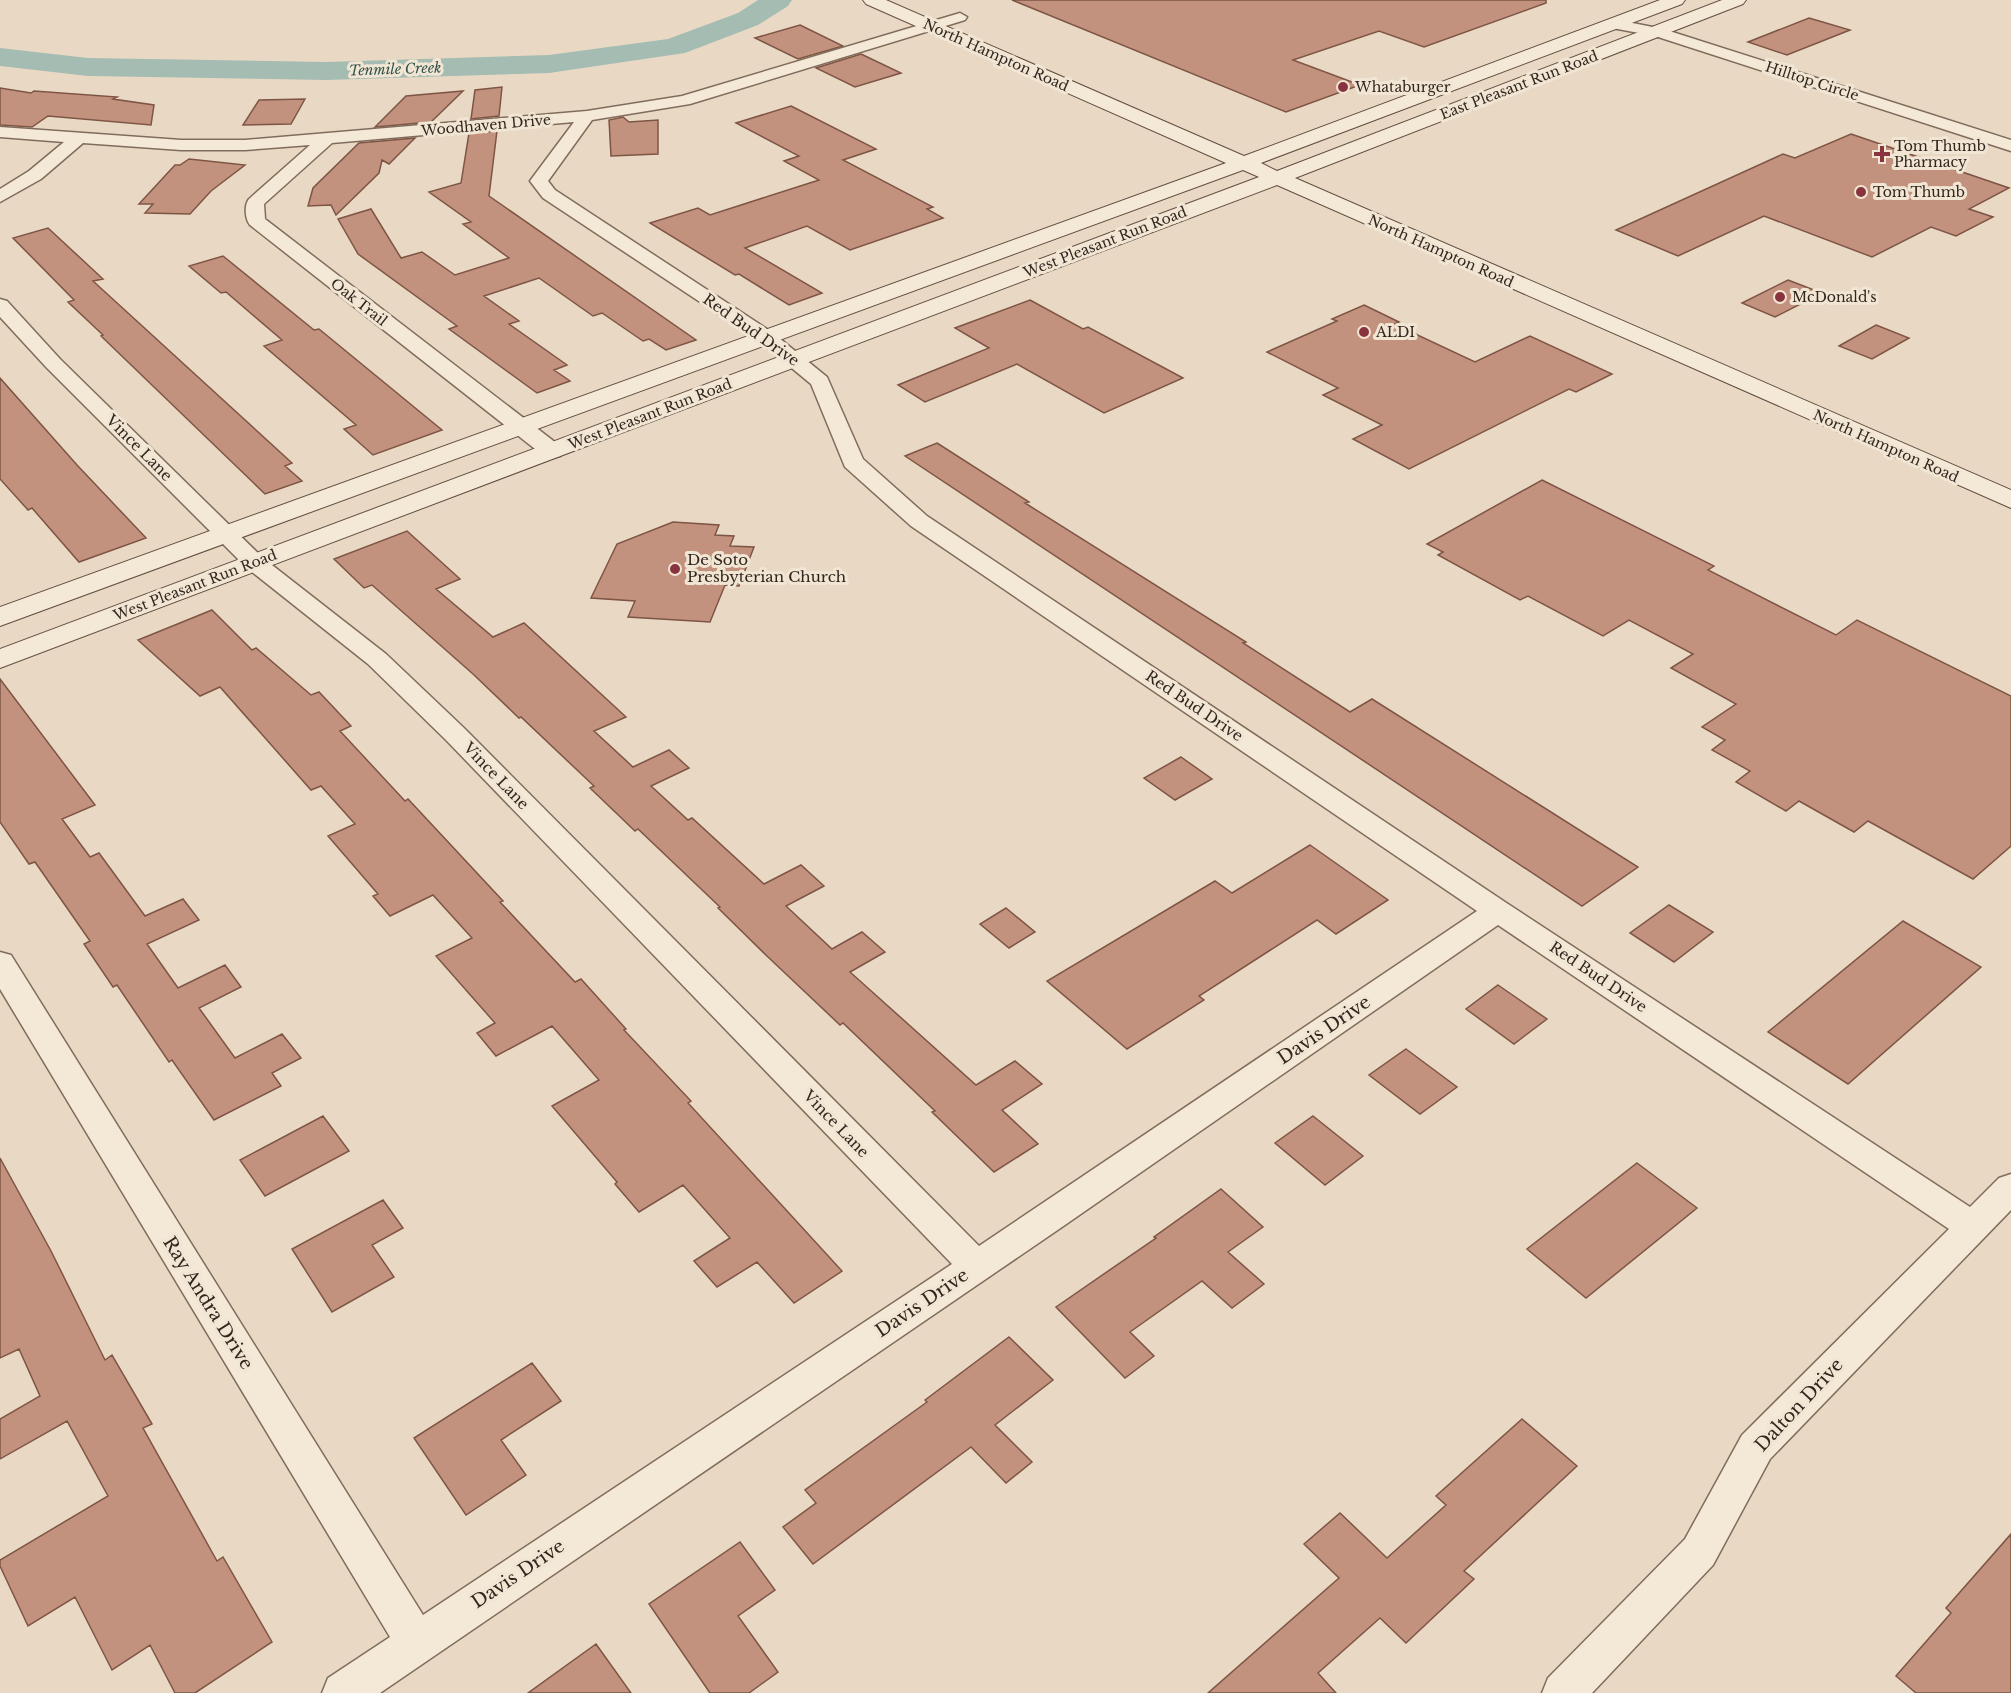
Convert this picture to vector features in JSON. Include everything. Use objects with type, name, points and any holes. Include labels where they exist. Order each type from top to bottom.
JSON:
[{"type":"main road","name":"East Pleasant Run Road","points":[[1272,152],[1676,0]]},
{"type":"main road","name":"East Pleasant Run Road","points":[[1300,169],[1737,0]]},
{"type":"main road","name":"North Hampton Road","points":[[878,3],[2011,500]]},
{"type":"main road","name":"North Hampton Road","points":[[940,9],[968,20]]},
{"type":"main road","points":[[1513,62],[1549,74]]},
{"type":"main road","points":[[1428,94],[1462,106]]},
{"type":"main road","name":"North Hampton Road","points":[[1246,141],[1272,152],[1300,169],[2011,475]]},
{"type":"main road","name":"West Pleasant Run Road","points":[[0,617],[1272,152]]},
{"type":"main road","name":"West Pleasant Run Road","points":[[0,659],[1300,169]]},
{"type":"main road","points":[[1480,268],[1505,257]]},
{"type":"main road","points":[[1743,383],[1768,370]]},
{"type":"street","name":"Woodhaven Drive","points":[[0,132],[182,145],[245,144],[587,116],[684,101],[929,26],[968,20]]},
{"type":"street","name":"Hilltop Circle","points":[[1612,24],[1658,32],[2011,146]]},
{"type":"street","name":"Red Bud Drive","points":[[587,116],[539,180],[549,194],[766,337],[820,381],[853,462],[920,521],[1498,911],[1972,1226]]},
{"type":"street","points":[[0,197],[35,175],[80,138]]},
{"type":"street","name":"Oak Trail","points":[[326,139],[255,203],[256,221],[552,451]]},
{"type":"street","name":"Vince Lane","points":[[0,305],[53,363],[255,563],[377,659],[455,734],[976,1266]]},
{"type":"street","name":"Davis Drive","points":[[343,1693],[1498,911]]},
{"type":"street","name":"Ray Andra Drive","points":[[0,963],[417,1643]]},
{"type":"street","name":"Dalton Drive","points":[[1563,1693],[1699,1552],[1756,1447],[2011,1188]]},
{"type":"building","points":[[1012,0],[1546,0],[1546,3],[1424,47],[1379,31],[1293,60],[1360,85],[1286,112]]},
{"type":"building","points":[[1809,18],[1850,30],[1787,55],[1748,42]]},
{"type":"building","points":[[800,25],[843,46],[798,59],[755,38]]},
{"type":"building","points":[[861,54],[901,73],[855,87],[816,68]]},
{"type":"building","points":[[502,87],[499,116],[471,119],[475,90]]},
{"type":"building","points":[[0,88],[31,93],[34,91],[117,97],[113,99],[154,105],[151,125],[48,116],[32,127],[0,125]]},
{"type":"building","points":[[463,91],[431,122],[375,127],[406,96]]},
{"type":"building","points":[[305,99],[291,124],[243,125],[259,100]]},
{"type":"building","points":[[791,106],[876,149],[843,160],[933,207],[927,209],[943,218],[850,250],[807,226],[745,248],[822,293],[789,305],[650,223],[698,208],[710,215],[819,180],[784,161],[799,156],[736,123]]},
{"type":"building","points":[[623,117],[629,122],[658,120],[658,154],[611,156],[609,120]]},
{"type":"building","points":[[497,131],[489,196],[696,340],[666,350],[649,339],[643,341],[602,313],[593,316],[539,278],[484,296],[519,321],[509,324],[567,365],[554,370],[570,381],[537,393],[449,329],[457,326],[358,254],[338,219],[371,209],[401,258],[422,252],[455,275],[509,258],[463,224],[471,222],[429,192],[461,183],[469,133]]},
{"type":"building","name":"Tom Thumb","points":[[1851,134],[2009,188],[1969,209],[1993,217],[1956,236],[1931,227],[1872,257],[1764,216],[1678,256],[1616,230],[1783,154],[1795,158]]},
{"type":"building","points":[[415,138],[389,164],[382,160],[379,173],[336,215],[331,205],[308,206],[313,188],[359,143]]},
{"type":"building","points":[[189,159],[245,165],[211,191],[190,214],[145,213],[153,204],[139,204],[175,165],[180,165]]},
{"type":"building","points":[[48,228],[103,279],[93,281],[292,463],[285,466],[302,481],[265,494],[101,336],[103,335],[68,302],[74,300],[13,238]]},
{"type":"building","points":[[223,256],[314,330],[319,329],[442,430],[373,455],[344,429],[356,425],[264,346],[282,340],[226,292],[221,293],[189,266]]},
{"type":"building","name":"McDonald's","points":[[1788,280],[1822,293],[1775,317],[1742,303]]},
{"type":"building","points":[[1030,300],[1083,329],[1088,327],[1183,378],[1104,413],[1017,364],[925,402],[898,385],[989,348],[955,328]]},
{"type":"building","points":[[1364,305],[1399,322],[1394,324],[1475,362],[1530,336],[1612,374],[1576,392],[1569,389],[1409,469],[1353,439],[1382,425],[1323,395],[1338,388],[1267,352],[1337,321],[1332,319]]},
{"type":"building","points":[[1876,325],[1909,338],[1872,359],[1839,346]]},
{"type":"building","points":[[0,378],[146,538],[79,562],[32,508],[28,510],[0,479]]},
{"type":"building","points":[[937,443],[1029,502],[1025,503],[1246,642],[1243,643],[1350,712],[1372,699],[1638,867],[1582,906],[905,456]]},
{"type":"building","points":[[1542,480],[1714,566],[1708,570],[1836,635],[1857,620],[2011,696],[2011,846],[1973,879],[1868,821],[1854,832],[1799,801],[1786,811],[1736,782],[1750,771],[1712,750],[1725,740],[1702,727],[1736,704],[1671,668],[1693,654],[1629,620],[1603,636],[1528,596],[1520,600],[1438,555],[1443,552],[1427,544]]},
{"type":"building","name":"De Soto Presbyterian Church","points":[[673,522],[719,525],[715,535],[734,536],[730,546],[754,547],[739,586],[725,585],[710,622],[628,617],[635,601],[591,598],[617,544]]},
{"type":"building","points":[[407,531],[460,579],[436,589],[493,637],[524,623],[626,717],[594,731],[633,767],[669,750],[689,768],[651,786],[688,820],[692,818],[764,884],[801,865],[824,886],[786,906],[832,949],[862,932],[885,952],[850,972],[976,1085],[1015,1061],[1042,1084],[1002,1110],[1038,1144],[994,1172],[932,1112],[935,1111],[843,1023],[840,1025],[638,829],[635,831],[590,788],[594,786],[521,717],[519,718],[372,585],[364,588],[334,559]]},
{"type":"building","points":[[212,610],[252,650],[256,648],[311,695],[319,692],[351,726],[340,731],[405,801],[408,799],[575,982],[581,979],[626,1029],[624,1030],[691,1101],[688,1103],[842,1271],[794,1303],[757,1262],[717,1287],[694,1261],[730,1238],[683,1185],[639,1212],[615,1184],[617,1182],[552,1106],[599,1080],[552,1026],[496,1056],[477,1033],[495,1023],[436,956],[472,938],[433,895],[390,916],[373,896],[378,894],[328,836],[355,824],[321,786],[311,790],[220,687],[200,696],[138,640]]},
{"type":"building","points":[[0,679],[95,805],[62,819],[90,857],[99,853],[145,916],[183,899],[199,920],[147,944],[178,988],[225,965],[241,987],[199,1008],[235,1058],[282,1034],[301,1058],[272,1073],[281,1086],[214,1120],[172,1060],[169,1062],[117,985],[113,987],[84,944],[90,941],[35,862],[29,864],[0,822]]},
{"type":"building","points":[[1181,757],[1212,779],[1175,800],[1144,778]]},
{"type":"building","points":[[1310,845],[1388,900],[1336,934],[1317,920],[1199,996],[1204,1000],[1127,1049],[1047,981],[1215,881],[1232,893]]},
{"type":"building","points":[[1669,905],[1713,932],[1674,962],[1630,933]]},
{"type":"building","points":[[1006,908],[1035,932],[1009,948],[980,924]]},
{"type":"building","points":[[1903,921],[1981,967],[1848,1084],[1768,1032]]},
{"type":"building","points":[[1498,985],[1547,1019],[1514,1044],[1466,1009]]},
{"type":"building","points":[[1406,1049],[1457,1087],[1420,1114],[1369,1075]]},
{"type":"building","points":[[323,1116],[349,1151],[265,1196],[240,1160]]},
{"type":"building","points":[[1313,1116],[1363,1156],[1325,1185],[1275,1143]]},
{"type":"building","points":[[0,1158],[51,1251],[105,1360],[112,1355],[152,1424],[143,1428],[217,1561],[223,1557],[272,1642],[195,1693],[175,1693],[150,1645],[112,1670],[75,1597],[28,1626],[0,1566],[0,1560],[108,1496],[67,1421],[0,1459],[0,1419],[40,1396],[19,1349],[0,1358]]},
{"type":"building","points":[[1637,1163],[1697,1208],[1586,1298],[1527,1249]]},
{"type":"building","points":[[1221,1189],[1263,1227],[1228,1252],[1264,1284],[1232,1308],[1202,1281],[1130,1332],[1154,1356],[1125,1378],[1056,1307],[1156,1238],[1154,1237]]},
{"type":"building","points":[[383,1200],[403,1228],[372,1245],[394,1277],[332,1312],[292,1249]]},
{"type":"building","points":[[1009,1337],[1053,1380],[995,1425],[1032,1462],[1006,1483],[971,1447],[813,1564],[783,1527],[816,1503],[805,1490],[927,1402],[925,1400]]},
{"type":"building","points":[[532,1363],[561,1401],[501,1440],[526,1475],[466,1515],[414,1438]]},
{"type":"building","points":[[1522,1419],[1577,1466],[1464,1571],[1474,1579],[1406,1643],[1380,1618],[1318,1673],[1336,1693],[1208,1693],[1339,1578],[1304,1544],[1340,1513],[1387,1558],[1446,1505],[1436,1496]]},
{"type":"building","points":[[2011,1534],[2011,1693],[1916,1693],[1896,1676],[1951,1613],[1946,1608]]},
{"type":"building","points":[[740,1542],[775,1590],[738,1616],[778,1672],[749,1693],[710,1693],[649,1604]]},
{"type":"building","points":[[596,1644],[631,1693],[528,1693]]},
{"type":"waterway","name":"Tenmile Creek","points":[[0,57],[88,67],[326,71],[549,64],[674,47],[748,19],[778,0]]},
{"type":"place","name":"Whataburger","points":[[1343,87]]},
{"type":"place","name":"Tom Thumb Pharmacy","points":[[1882,154]]},
{"type":"place","name":"Tom Thumb","points":[[1861,192]]},
{"type":"place","name":"McDonald's","points":[[1780,297]]},
{"type":"place","name":"ALDI","points":[[1364,332]]},
{"type":"place","name":"De Soto Presbyterian Church","points":[[675,569]]}]
